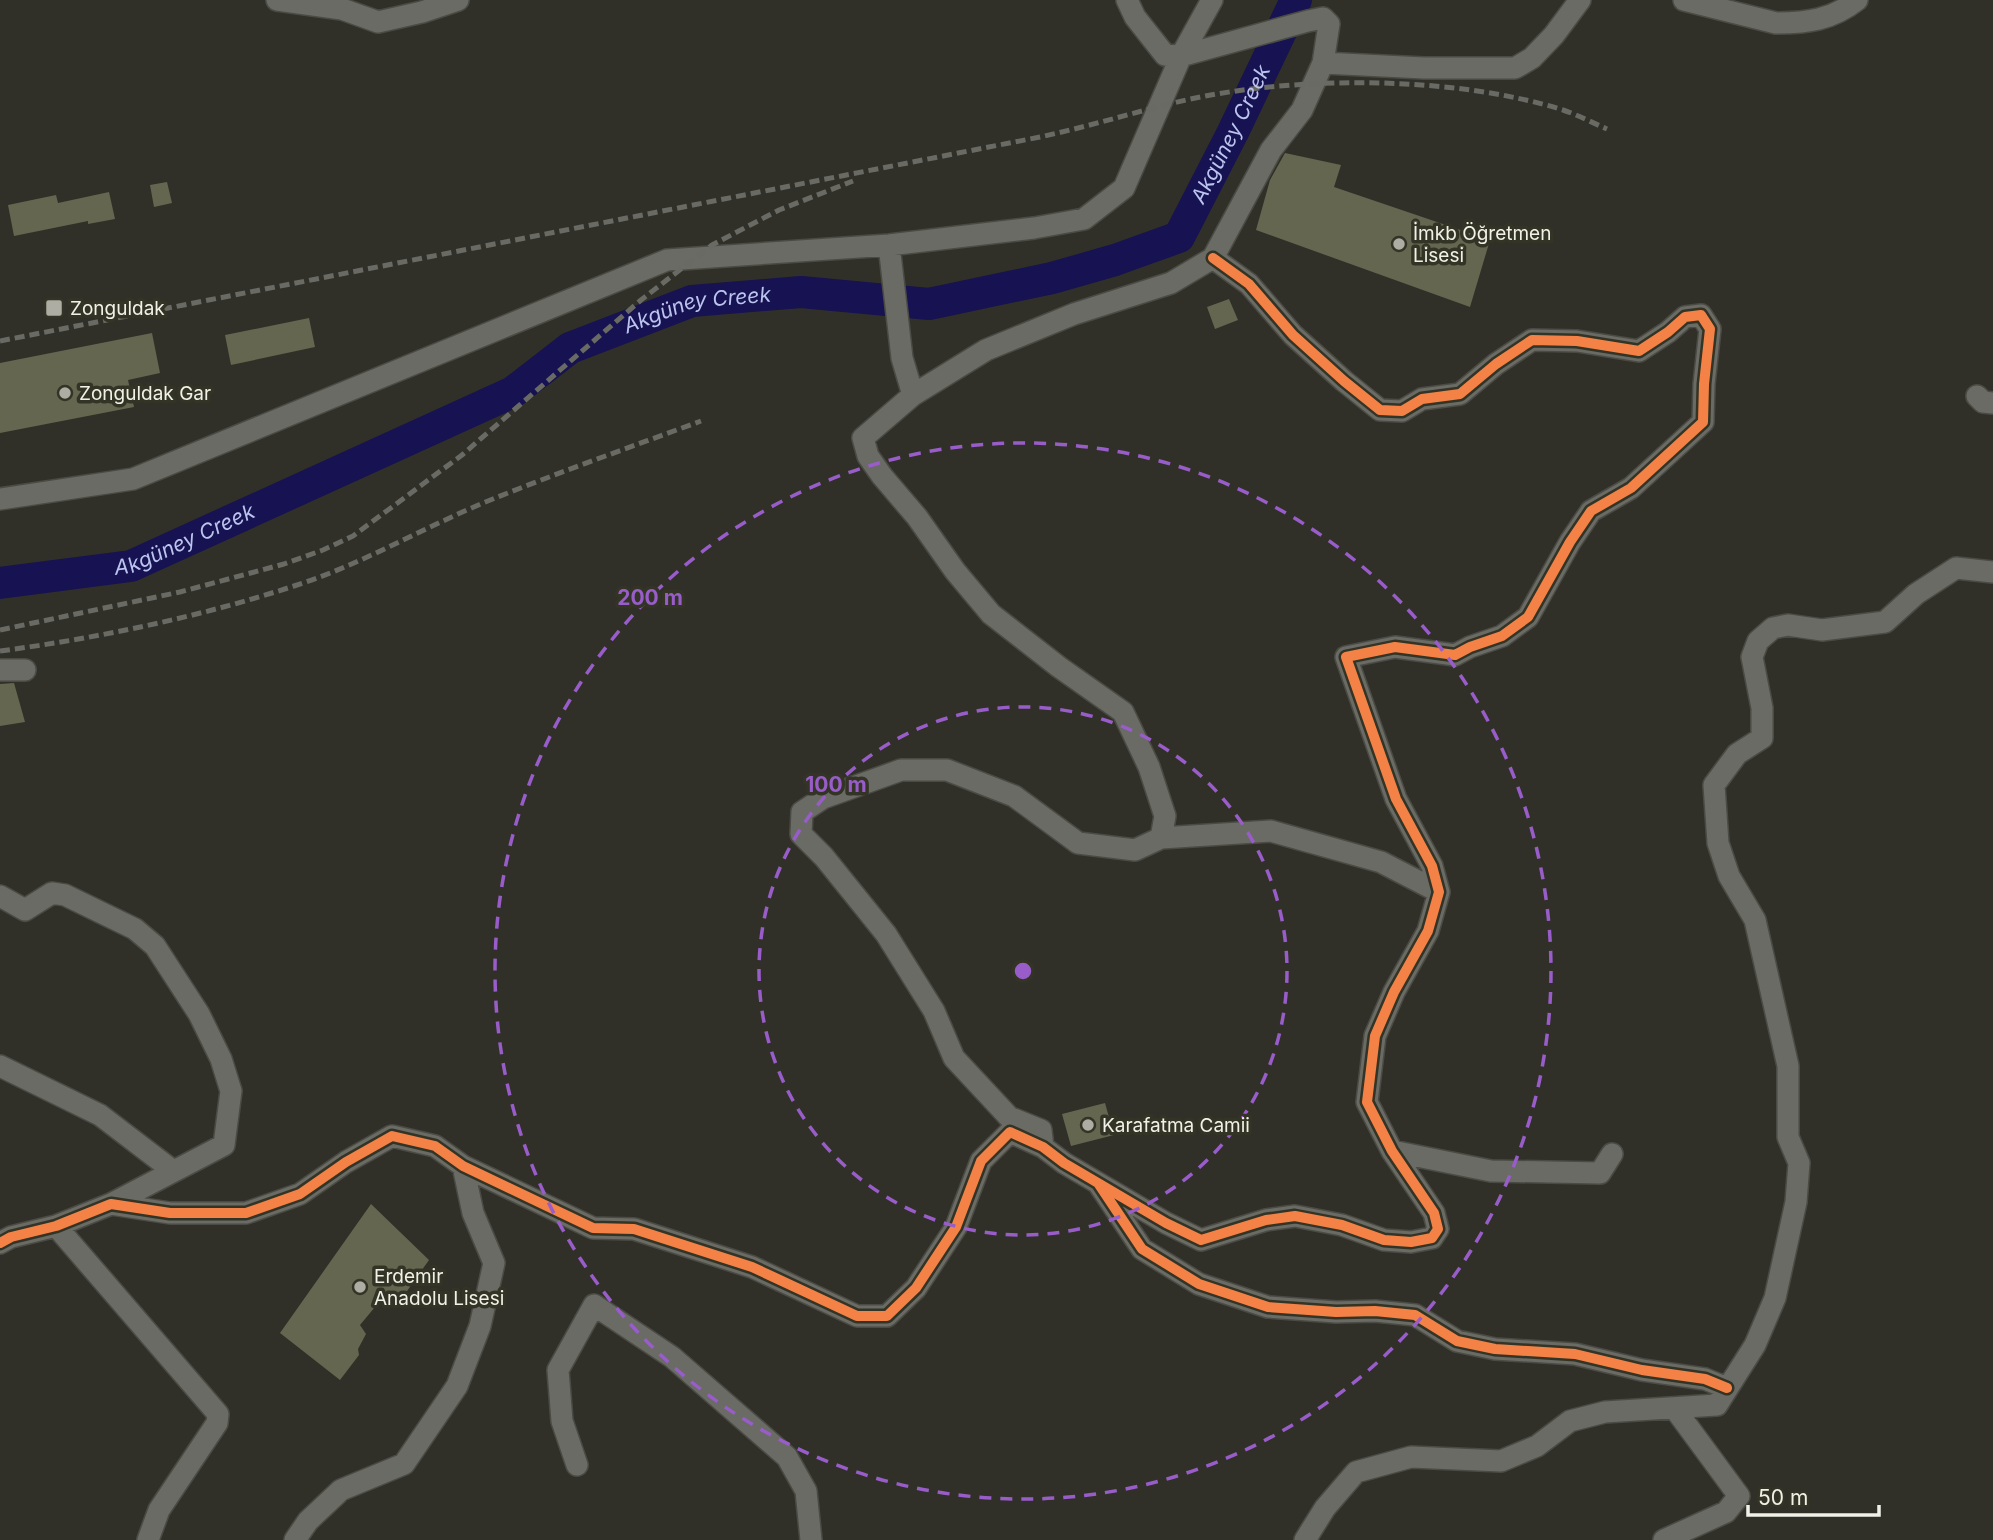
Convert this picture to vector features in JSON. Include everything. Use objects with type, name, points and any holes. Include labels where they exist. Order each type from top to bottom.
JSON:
[{"type":"street","points":[[277,0],[350,5],[378,22],[458,0]]},
{"type":"street","points":[[1127,0],[1135,17],[1165,55],[1181,55],[1323,18],[1329,24],[1323,64],[1302,110],[1271,150],[1213,258],[1171,283],[1074,314],[986,350],[913,395],[863,438],[868,456],[882,476],[991,614],[1123,712],[1149,766],[1165,816],[1161,838]]},
{"type":"street","points":[[0,499],[133,479],[667,260],[889,245],[1034,228],[1084,219],[1124,188],[1181,55],[1212,0]]},
{"type":"street","points":[[1323,64],[1516,68],[1532,58],[1554,35],[1580,0]]},
{"type":"street","points":[[1684,0],[1776,23],[1791,23],[1810,22],[1835,15],[1857,0]]},
{"type":"street","points":[[889,245],[902,358],[913,395]]},
{"type":"street","points":[[111,1204],[170,1213],[246,1213],[300,1194],[346,1162],[392,1136],[435,1146],[463,1166],[593,1228],[634,1229],[752,1267],[857,1316],[887,1316],[916,1288],[957,1227],[981,1161],[1010,1132],[1043,1147],[1064,1164],[1166,1223],[1201,1240],[1266,1220],[1295,1216],[1342,1225],[1384,1240],[1411,1242],[1432,1238],[1438,1228],[1434,1213],[1392,1151],[1367,1102],[1375,1036],[1394,992],[1428,931],[1439,892],[1432,866],[1396,799],[1346,657],[1395,647],[1455,655],[1502,636],[1528,617],[1570,542],[1591,511],[1631,488],[1703,422],[1710,329],[1701,315],[1685,317],[1639,351],[1577,341],[1532,340],[1496,364],[1460,394],[1422,399],[1402,411],[1380,410],[1344,382],[1293,335],[1250,284],[1213,258]]},
{"type":"street","points":[[1305,1540],[1325,1508],[1356,1472],[1411,1457],[1502,1461],[1537,1446],[1570,1421],[1605,1412],[1717,1405],[1755,1345],[1775,1298],[1796,1202],[1799,1163],[1788,1138],[1788,1066],[1755,920],[1729,876],[1716,820],[1714,785],[1737,754],[1762,738],[1762,708],[1752,657],[1758,641],[1773,628],[1788,625],[1822,630],[1885,622],[1916,594],[1956,568],[1993,558]]},
{"type":"street","points":[[1956,568],[1993,572]]},
{"type":"street","points":[[0,670],[25,670]]},
{"type":"street","points":[[1043,1147],[1041,1130],[1009,1117],[954,1058],[934,1012],[886,934],[824,856],[801,834],[802,812],[824,798],[901,770],[947,770],[1014,796],[1078,843],[1135,850],[1161,838],[1271,831],[1381,862],[1439,892]]},
{"type":"street","points":[[0,895],[25,910],[52,893],[65,895],[135,929],[155,946],[198,1014],[221,1059],[231,1091],[224,1145],[111,1204],[56,1226],[11,1237],[0,1243]]},
{"type":"street","points":[[0,1066],[100,1115],[172,1170]]},
{"type":"street","points":[[1392,1151],[1492,1171],[1553,1173],[1600,1173],[1612,1154]]},
{"type":"street","points":[[295,1540],[308,1521],[341,1490],[404,1464],[457,1386],[480,1326],[494,1263],[473,1213],[463,1166]]},
{"type":"street","points":[[1098,1183],[1142,1249],[1199,1284],[1268,1307],[1415,1315],[1457,1341],[1495,1349],[1575,1354],[1642,1370],[1705,1379],[1727,1388]]},
{"type":"street","points":[[56,1226],[218,1414],[217,1423],[159,1510],[148,1540]]},
{"type":"street","points":[[577,1465],[562,1421],[558,1370],[594,1305],[671,1357],[787,1457],[806,1491],[811,1540]]},
{"type":"street","points":[[1664,1540],[1726,1512],[1739,1496],[1675,1409]]},
{"type":"building","name":"İmkb Öğretmen Lisesi","points":[[1285,153],[1341,165],[1334,187],[1490,240],[1470,307],[1256,230],[1270,180]]},
{"type":"building","points":[[167,182],[172,203],[154,207],[150,185]]},
{"type":"building","points":[[109,192],[115,219],[88,224],[88,221],[14,236],[8,205],[56,195],[58,203]]},
{"type":"building","points":[[1229,299],[1238,320],[1215,329],[1207,307]]},
{"type":"building","points":[[309,318],[315,347],[231,365],[225,335]]},
{"type":"building","name":"Zonguldak Gar","points":[[152,333],[160,373],[128,380],[134,407],[0,433],[0,363]]},
{"type":"building","points":[[14,683],[25,722],[0,726],[0,684]]},
{"type":"building","name":"Karafatma Camii","points":[[1105,1103],[1114,1135],[1071,1146],[1062,1114]]},
{"type":"building","name":"Erdemir Anadolu Lisesi","points":[[371,1204],[429,1260],[400,1301],[385,1295],[360,1325],[366,1334],[358,1349],[359,1355],[340,1380],[280,1333]]},
{"type":"waterway","name":"Akgüney Creek","points":[[0,583],[131,566],[513,392],[570,348],[692,301],[801,292],[929,304],[1052,278],[1115,260],[1179,237],[1296,0]]},
{"type":"railway","points":[[0,341],[1040,137],[1184,100],[1247,90],[1338,83],[1432,86],[1522,99],[1563,110],[1607,129]]},
{"type":"railway","points":[[0,630],[180,592],[284,564],[353,536],[462,455],[641,300],[712,245],[779,210],[853,181]]},
{"type":"railway","points":[[0,651],[148,625],[294,586],[366,558],[483,503],[701,421]]},
{"type":"cycle path","points":[[1098,1183],[1201,1240],[1266,1220],[1295,1216],[1342,1225],[1384,1240],[1411,1242],[1432,1238],[1438,1229],[1434,1213],[1392,1151],[1367,1102],[1375,1036],[1394,992],[1428,931],[1439,892],[1432,866],[1396,799],[1346,657],[1395,647],[1455,655],[1502,636],[1528,617],[1570,542],[1591,511],[1631,488],[1703,422],[1710,329],[1701,315],[1685,317],[1639,351],[1577,341],[1532,340],[1496,364],[1460,394],[1422,399],[1402,411],[1380,410],[1293,335],[1249,284],[1213,258]]},
{"type":"cycle path","points":[[0,1243],[11,1237],[56,1226],[111,1204],[170,1213],[246,1213],[300,1194],[346,1162],[392,1136],[435,1146],[463,1166],[593,1228],[634,1229],[752,1267],[857,1316],[887,1316],[916,1288],[956,1227],[981,1161],[1010,1132],[1043,1147],[1098,1183],[1142,1249],[1199,1284],[1268,1307],[1415,1315],[1457,1341],[1495,1349],[1575,1354],[1642,1370],[1705,1379],[1727,1388]]},
{"type":"place","name":"İmkb Öğretmen Lisesi","points":[[1399,244]]},
{"type":"place","name":"Zonguldak","points":[[54,308]]},
{"type":"place","name":"Zonguldak Gar","points":[[65,393]]},
{"type":"place","name":"Karafatma Camii","points":[[1088,1125]]},
{"type":"place","name":"Erdemir Anadolu Lisesi","points":[[360,1287]]}]
